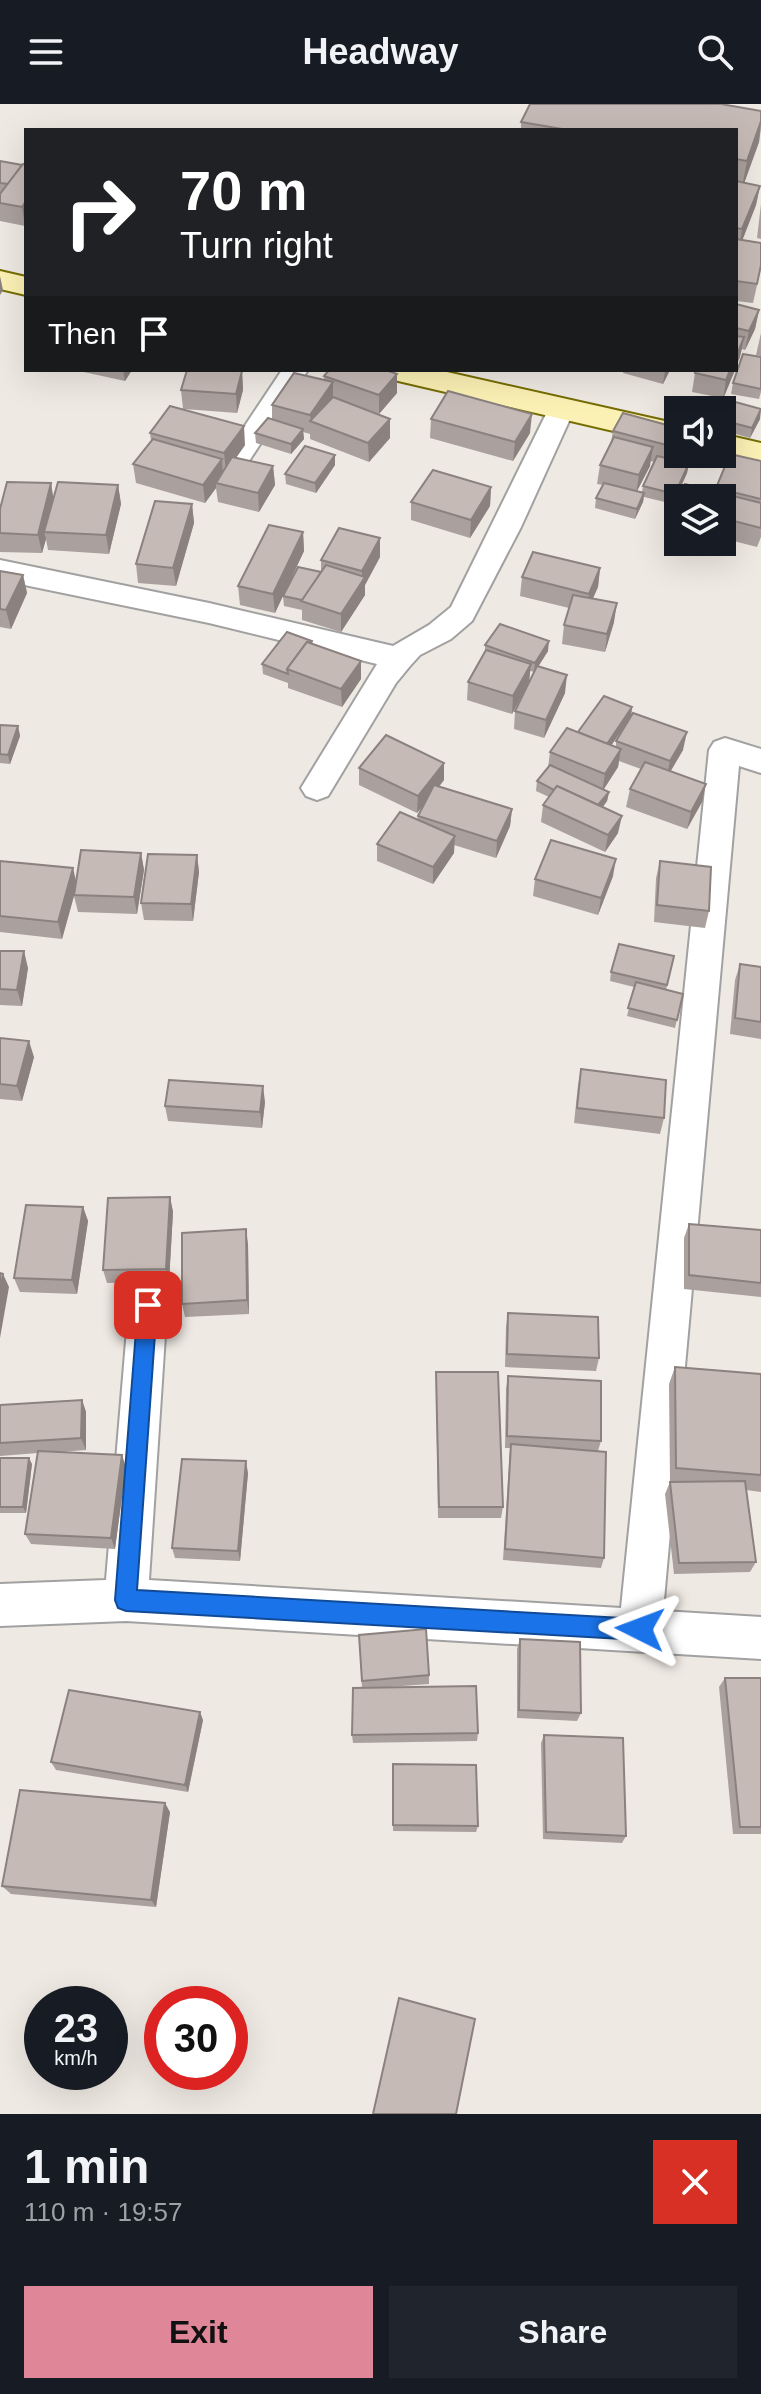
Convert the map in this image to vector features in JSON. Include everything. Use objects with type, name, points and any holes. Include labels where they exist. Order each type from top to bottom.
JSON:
[{"type":"street","points":[[0,280],[24,286]]},
{"type":"street","points":[[232,466],[294,372]]},
{"type":"street","points":[[403,372],[664,432]]},
{"type":"street","points":[[317,788],[385,675],[399,658],[409,648],[440,632],[462,614],[507,527],[562,408]]},
{"type":"street","points":[[736,448],[761,454]]},
{"type":"street","points":[[0,570],[209,613],[399,658]]},
{"type":"street","points":[[640,1629],[725,750],[761,761]]},
{"type":"street","points":[[126,1600],[148,1305]]},
{"type":"street","points":[[0,1605],[126,1600],[761,1638]]},
{"type":"building","points":[[530,104],[721,104],[761,111],[761,121],[747,161],[738,159],[738,128],[556,128],[521,122]]},
{"type":"building","points":[[0,161],[22,165],[8,184],[0,183]]},
{"type":"building","points":[[24,164],[22,207],[0,203],[0,194]]},
{"type":"building","points":[[738,181],[760,186],[742,229],[738,228]]},
{"type":"building","points":[[738,239],[761,243],[757,284],[738,281]]},
{"type":"building","points":[[738,305],[759,310],[749,331],[738,328]]},
{"type":"building","points":[[738,336],[744,337],[738,352]]},
{"type":"building","points":[[743,354],[761,357],[761,389],[733,383]]},
{"type":"building","points":[[186,372],[242,372],[236,394],[181,390]]},
{"type":"building","points":[[327,372],[397,374],[379,395],[324,376]]},
{"type":"building","points":[[695,372],[729,372],[726,380]]},
{"type":"building","points":[[294,373],[333,382],[310,415],[272,405]]},
{"type":"building","points":[[448,391],[532,414],[515,442],[431,419]]},
{"type":"building","points":[[333,397],[390,419],[368,443],[310,421]]},
{"type":"building","points":[[736,402],[761,409],[752,428],[736,424]]},
{"type":"building","points":[[170,406],[244,426],[224,453],[150,433]]},
{"type":"building","points":[[623,413],[664,424],[664,444],[613,431]]},
{"type":"building","points":[[268,418],[303,429],[291,444],[255,433]]},
{"type":"building","points":[[614,437],[653,447],[639,475],[600,465]]},
{"type":"building","points":[[153,439],[222,459],[203,485],[133,464]]},
{"type":"building","points":[[305,446],[335,455],[315,483],[285,474]]},
{"type":"building","points":[[736,455],[761,461],[761,499],[736,493],[736,484],[718,484],[724,468],[736,468]]},
{"type":"building","points":[[657,456],[664,458],[664,468],[687,468],[680,484],[664,484],[664,491],[643,486]]},
{"type":"building","points":[[232,457],[273,466],[258,493],[216,483]]},
{"type":"building","points":[[433,470],[491,487],[471,520],[411,502]]},
{"type":"building","points":[[7,482],[51,483],[38,535],[0,533],[0,509]]},
{"type":"building","points":[[58,482],[118,485],[106,535],[44,532]]},
{"type":"building","points":[[604,483],[644,493],[637,509],[596,498]]},
{"type":"building","points":[[736,497],[761,503],[761,528],[736,522]]},
{"type":"building","points":[[155,501],[192,504],[173,568],[136,564]]},
{"type":"building","points":[[269,525],[303,532],[273,594],[238,586]]},
{"type":"building","points":[[339,528],[380,538],[362,571],[321,560]]},
{"type":"building","points":[[533,552],[600,568],[589,594],[522,577]]},
{"type":"building","points":[[326,565],[365,577],[341,614],[301,601]]},
{"type":"building","points":[[298,567],[321,572],[302,600],[283,596]]},
{"type":"building","points":[[0,571],[23,575],[6,610],[0,609]]},
{"type":"building","points":[[573,595],[617,603],[607,634],[564,625]]},
{"type":"building","points":[[500,624],[549,641],[535,663],[485,645]]},
{"type":"building","points":[[287,632],[312,641],[307,642],[287,669],[288,674],[262,664]]},
{"type":"building","points":[[307,642],[361,661],[341,689],[287,669]]},
{"type":"building","points":[[486,650],[531,664],[513,696],[468,682]]},
{"type":"building","points":[[537,666],[567,675],[546,720],[515,711]]},
{"type":"building","points":[[604,696],[632,707],[607,744],[578,732]]},
{"type":"building","points":[[633,713],[687,732],[670,761],[616,741]]},
{"type":"building","points":[[0,725],[18,726],[8,755],[0,754]]},
{"type":"building","points":[[567,728],[621,749],[605,774],[550,752]]},
{"type":"building","points":[[386,735],[444,763],[418,796],[359,768]]},
{"type":"building","points":[[645,762],[706,784],[691,812],[630,789]]},
{"type":"building","points":[[550,765],[609,792],[598,805],[557,786],[554,790],[537,781]]},
{"type":"building","points":[[434,785],[512,809],[497,841],[418,816]]},
{"type":"building","points":[[557,786],[622,816],[608,835],[543,805]]},
{"type":"building","points":[[400,812],[455,836],[433,867],[377,844]]},
{"type":"building","points":[[551,840],[616,859],[601,898],[535,879]]},
{"type":"building","points":[[81,850],[141,853],[134,897],[74,895]]},
{"type":"building","points":[[148,854],[197,855],[191,904],[141,903]]},
{"type":"building","points":[[0,861],[73,868],[58,922],[0,916]]},
{"type":"building","points":[[660,861],[711,867],[709,911],[657,905]]},
{"type":"building","points":[[619,944],[674,956],[667,985],[611,972]]},
{"type":"building","points":[[0,951],[24,951],[17,990],[0,989]]},
{"type":"building","points":[[740,964],[761,967],[761,1022],[735,1018]]},
{"type":"building","points":[[636,982],[683,994],[677,1020],[628,1008]]},
{"type":"building","points":[[0,1038],[29,1041],[17,1086],[0,1084]]},
{"type":"building","points":[[581,1069],[666,1080],[664,1118],[577,1108]]},
{"type":"building","points":[[169,1080],[263,1086],[260,1112],[165,1106]]},
{"type":"building","points":[[170,1197],[166,1269],[103,1270],[108,1198]]},
{"type":"building","points":[[26,1205],[83,1207],[72,1280],[14,1278]]},
{"type":"building","points":[[689,1224],[761,1230],[761,1283],[689,1275]]},
{"type":"building","points":[[246,1229],[247,1300],[182,1304],[182,1233]]},
{"type":"building","points":[[508,1313],[598,1317],[599,1358],[507,1354]]},
{"type":"building","points":[[675,1367],[761,1374],[761,1475],[676,1468]]},
{"type":"building","points":[[436,1372],[498,1372],[503,1507],[439,1507]]},
{"type":"building","points":[[508,1376],[601,1381],[601,1441],[507,1436]]},
{"type":"building","points":[[82,1400],[81,1438],[0,1443],[0,1405]]},
{"type":"building","points":[[511,1444],[606,1452],[604,1558],[505,1549]]},
{"type":"building","points":[[38,1451],[122,1455],[111,1538],[25,1534]]},
{"type":"building","points":[[0,1458],[29,1458],[23,1507],[0,1507]]},
{"type":"building","points":[[182,1459],[246,1461],[238,1551],[172,1548]]},
{"type":"building","points":[[745,1481],[756,1562],[679,1563],[670,1482]]},
{"type":"building","points":[[426,1629],[429,1675],[362,1681],[359,1635]]},
{"type":"building","points":[[520,1639],[580,1642],[581,1713],[519,1710]]},
{"type":"building","points":[[725,1678],[761,1678],[761,1827],[740,1827]]},
{"type":"building","points":[[476,1686],[478,1733],[352,1735],[353,1688]]},
{"type":"building","points":[[69,1690],[200,1712],[185,1785],[51,1762]]},
{"type":"building","points":[[544,1735],[623,1738],[626,1836],[546,1832]]},
{"type":"building","points":[[393,1764],[476,1765],[478,1826],[393,1825]]},
{"type":"building","points":[[20,1790],[165,1803],[151,1900],[2,1886]]},
{"type":"building","points":[[399,1998],[475,2019],[456,2114],[373,2114]]},
{"type":"route","points":[[148,1305],[126,1600],[640,1629]]}]
